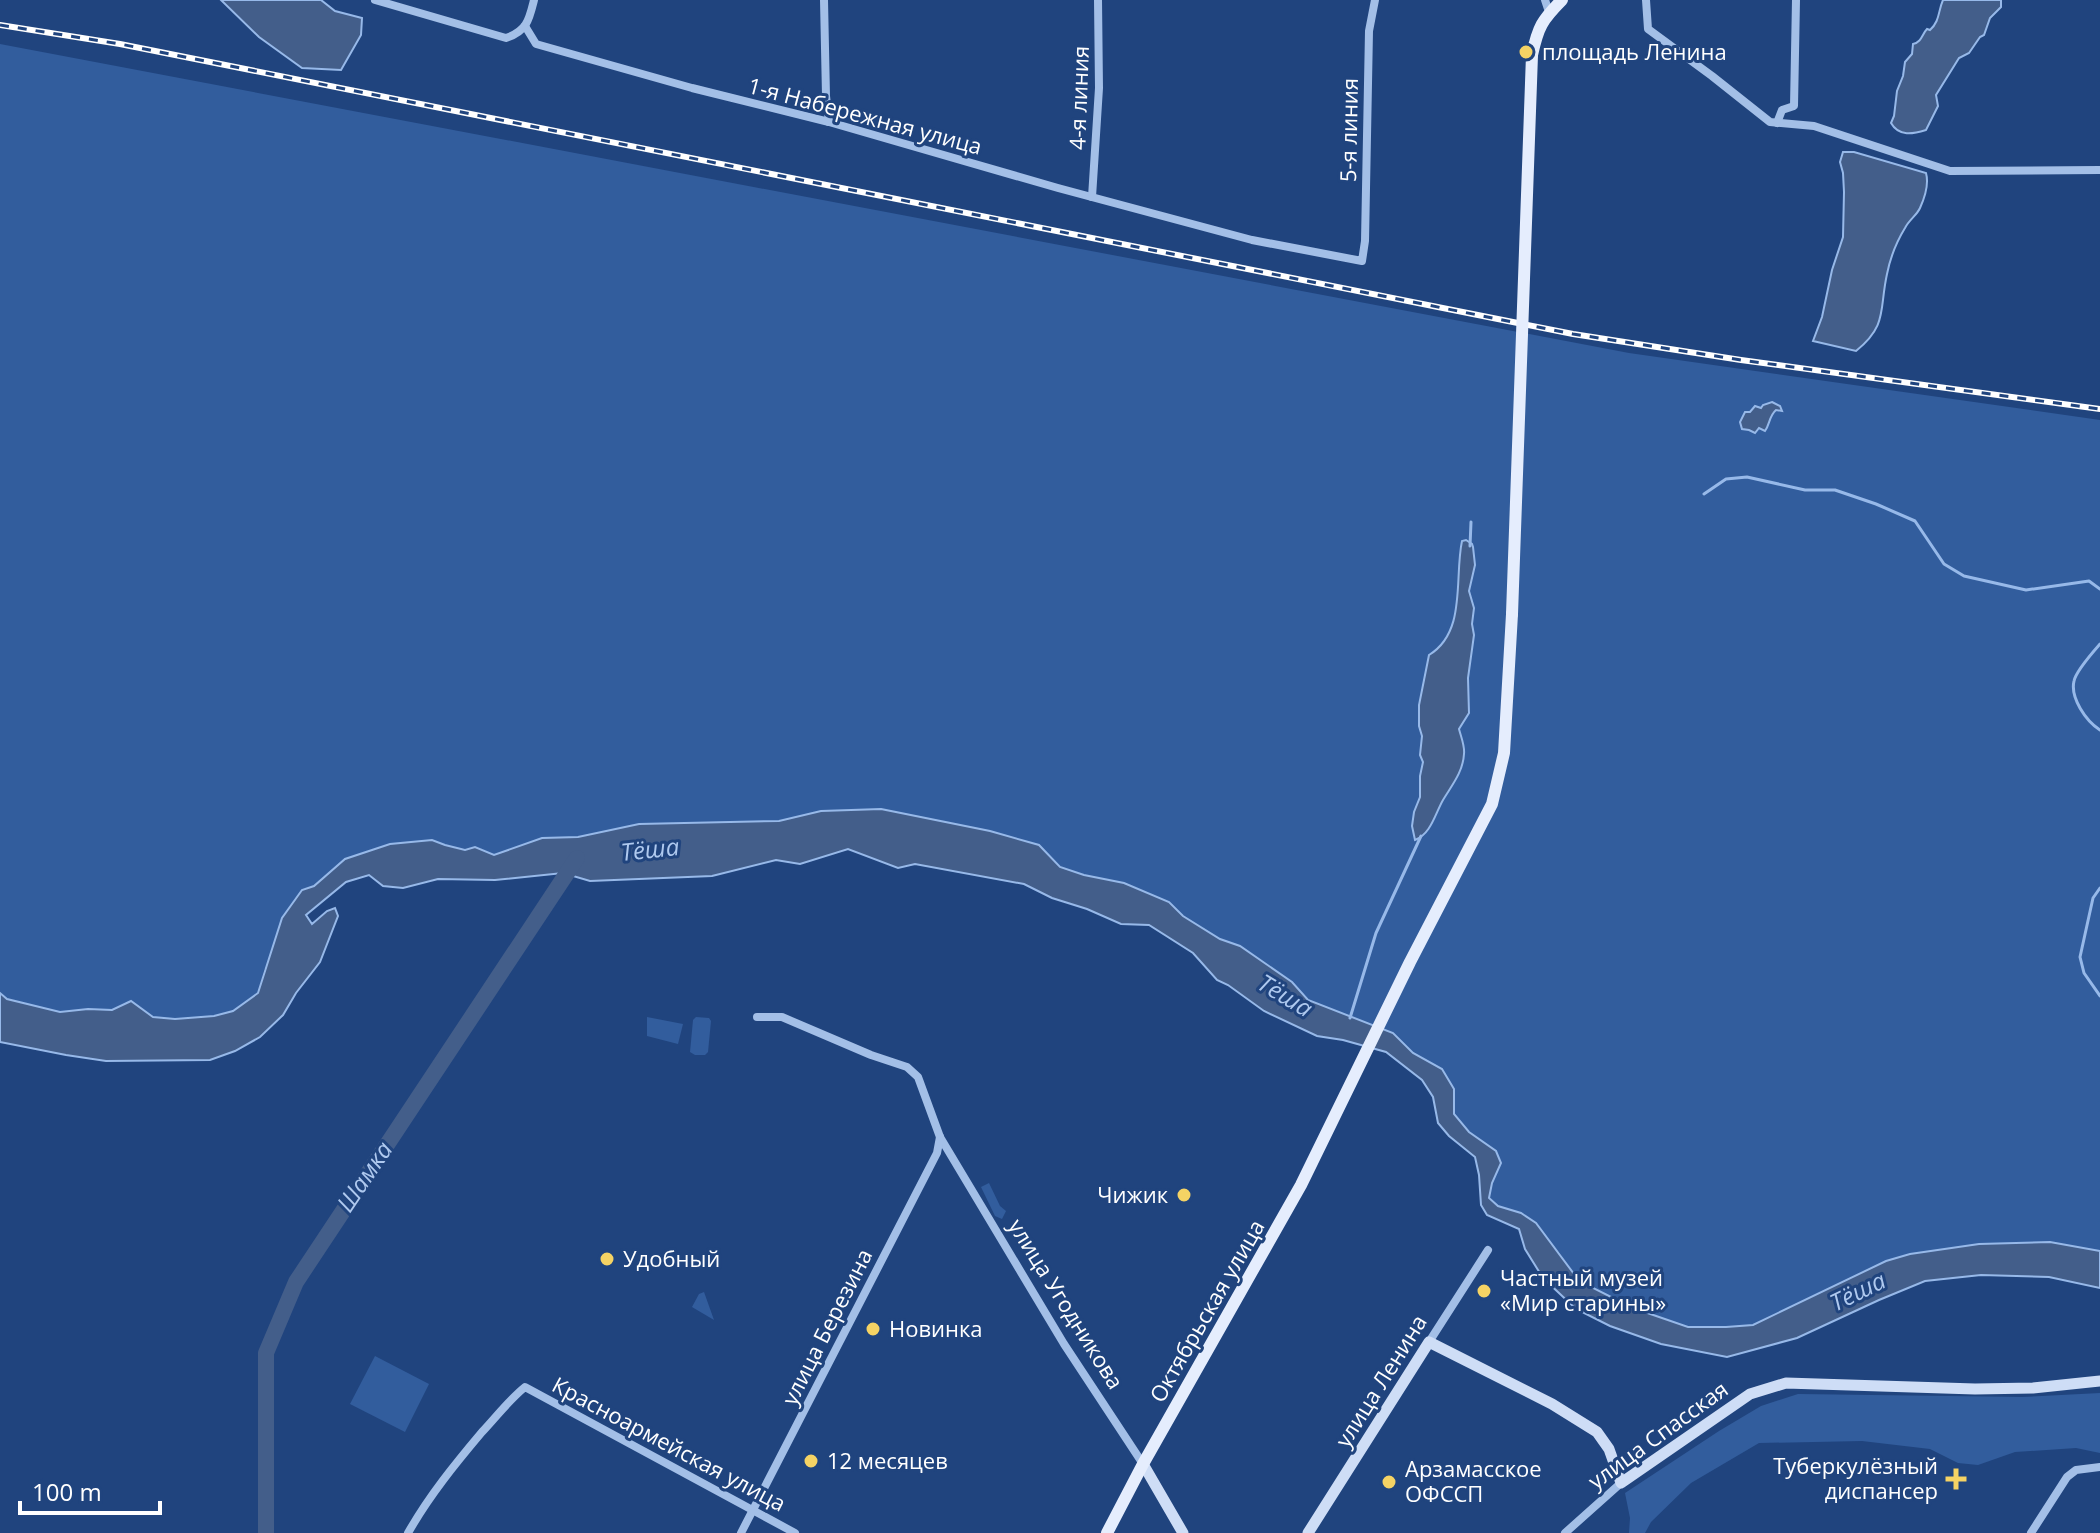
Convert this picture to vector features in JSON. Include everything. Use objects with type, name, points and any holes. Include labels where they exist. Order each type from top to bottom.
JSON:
[{"type":"main road","points":[[1547,6],[1562,0]]},
{"type":"main road","name":"Октябрьская улица","points":[[1107,1533],[1294,1199],[1410,962],[1492,804],[1504,753],[1512,614],[1532,55],[1547,6]]},
{"type":"street","points":[[375,0],[506,38],[518,34],[525,26],[534,0]]},
{"type":"street","points":[[824,0],[829,122]]},
{"type":"street","name":"4-я линия","points":[[1092,197],[1099,88],[1098,0]]},
{"type":"street","name":"5-я линия","points":[[1362,261],[1369,31],[1375,0]]},
{"type":"street","points":[[1646,0],[1648,29],[1770,122],[1814,126],[1950,171],[2100,170]]},
{"type":"street","points":[[1777,123],[1782,110],[1794,106],[1796,0]]},
{"type":"street","name":"1-я Набережная улица","points":[[525,26],[536,44],[692,88],[829,122],[1252,240],[1362,261]]},
{"type":"street","name":"улица Угодникова","points":[[757,1017],[782,1017],[907,1067],[918,1077],[940,1137],[1064,1344],[1143,1464],[1183,1533]]},
{"type":"street","name":"улица Березина","points":[[741,1533],[937,1153],[940,1137]]},
{"type":"street","name":"улица Ленина","points":[[1308,1533],[1488,1250]]},
{"type":"street","points":[[1429,1342],[1552,1404],[1597,1432],[1609,1449],[1621,1483]]},
{"type":"street","name":"улица Спасская","points":[[1565,1533],[1621,1483],[1750,1394],[1786,1383],[1975,1389],[2033,1388],[2100,1381]]},
{"type":"street","name":"Красноармейская улица","points":[[408,1533],[457,1461],[506,1402],[525,1387],[795,1533]]},
{"type":"street","points":[[2031,1533],[2067,1477],[2076,1470],[2100,1467]]},
{"type":"shaded area","points":[[0,44],[1629,353],[2100,420],[2100,1251],[2050,1242],[1979,1244],[1910,1254],[1886,1261],[1753,1325],[1688,1327],[1633,1308],[1593,1288],[1574,1274],[1559,1252],[1521,1213],[1498,1206],[1489,1198],[1501,1163],[1496,1151],[1469,1132],[1454,1114],[1454,1089],[1442,1069],[1413,1053],[1393,1033],[1308,1000],[1292,982],[1240,946],[1220,939],[1183,916],[1169,902],[1060,867],[1039,845],[821,811],[779,821],[639,824],[578,837],[542,838],[494,855],[475,847],[458,849],[432,840],[345,859],[314,886],[264,970],[258,993],[233,1011],[214,1016],[153,1017],[131,1001],[113,1010],[60,1012],[7,999],[0,993]]},
{"type":"shaded area","points":[[647,1017],[683,1024],[678,1044],[647,1036]]},
{"type":"shaded area","points":[[696,1017],[711,1021],[708,1052],[705,1055],[690,1052],[693,1020]]},
{"type":"shaded area","points":[[989,1183],[1000,1206],[1006,1211],[1002,1219],[995,1216],[981,1187]]},
{"type":"shaded area","points":[[704,1292],[714,1320],[692,1307],[699,1294]]},
{"type":"shaded area","points":[[375,1356],[429,1384],[405,1432],[350,1404]]},
{"type":"shaded area","points":[[2100,1393],[2100,1453],[2076,1448],[2015,1452],[1978,1465],[1958,1463],[1930,1449],[1862,1441],[1759,1443],[1691,1483],[1651,1522],[1645,1533],[1629,1533],[1630,1518],[1625,1493],[1761,1406],[1798,1394],[2022,1397]]},
{"type":"water","points":[[221,0],[321,0],[335,11],[362,18],[361,35],[341,70],[302,68],[259,37]]},
{"type":"water","points":[[1943,0],[2001,0],[2001,7],[1990,18],[1984,35],[1969,53],[1959,58],[1936,95],[1938,106],[1926,130],[1911,133],[1898,131],[1891,123],[1905,62],[1912,54],[1913,44],[1936,23]]},
{"type":"water","points":[[1843,152],[1854,152],[1926,173],[1927,177],[1920,208],[1905,228],[1892,256],[1878,325],[1856,351],[1813,341],[1843,237],[1844,192],[1840,162]]},
{"type":"water","points":[[1772,402],[1782,411],[1774,412],[1765,431],[1759,428],[1755,433],[1742,429],[1740,422],[1745,412]]},
{"type":"water","points":[[1462,541],[1472,544],[1475,565],[1469,591],[1474,608],[1474,635],[1468,678],[1469,713],[1459,729],[1464,748],[1462,767],[1429,828],[1415,840],[1412,826],[1420,797],[1423,762],[1420,755],[1419,705],[1429,655],[1441,645],[1454,619]]},
{"type":"water","points":[[881,809],[990,831],[1039,845],[1060,867],[1124,883],[1169,902],[1183,916],[1220,939],[1240,946],[1292,982],[1308,1000],[1393,1033],[1413,1053],[1442,1069],[1454,1089],[1454,1114],[1469,1132],[1496,1151],[1501,1163],[1489,1198],[1498,1206],[1521,1213],[1536,1223],[1574,1274],[1593,1288],[1633,1308],[1688,1327],[1753,1325],[1886,1261],[1910,1254],[1979,1244],[2050,1242],[2100,1251],[2100,1288],[2049,1277],[1981,1275],[1925,1281],[1797,1338],[1727,1357],[1661,1344],[1610,1326],[1576,1309],[1543,1278],[1525,1249],[1519,1229],[1487,1215],[1481,1205],[1475,1157],[1438,1123],[1433,1097],[1422,1080],[1386,1052],[1317,1036],[1264,1011],[1217,980],[1193,953],[1149,925],[1121,924],[1024,884],[915,864],[898,868],[848,849],[800,864],[776,860],[712,876],[590,881],[563,873],[495,880],[438,879],[403,888],[383,886],[369,875],[346,882],[306,915],[312,924],[335,908],[338,916],[320,962],[283,1015],[260,1037],[235,1051],[210,1060],[106,1061],[0,1042],[0,993],[7,999],[60,1012],[112,1010],[131,1001],[153,1017],[175,1019],[233,1011],[258,993],[282,918],[302,890],[314,886],[345,859],[390,844],[432,840],[465,850],[475,847],[494,855],[542,838],[578,837],[639,824],[779,821],[821,811]]},
{"type":"waterway","points":[[1704,494],[1726,479],[1747,477],[1805,490],[1835,490],[1915,521],[1944,564],[1964,576],[2026,590],[2089,581],[2100,589]]},
{"type":"waterway","name":"Тёша","points":[[1470,546],[1471,522]]},
{"type":"waterway","points":[[2100,644],[2078,672],[2073,688],[2080,708],[2100,730]]},
{"type":"waterway","name":"Тёша","points":[[1350,1018],[1376,933],[1421,836]]},
{"type":"waterway","name":"Шамка","points":[[266,1533],[266,1353],[296,1282],[577,858]]},
{"type":"waterway","points":[[2100,888],[2093,898],[2080,957],[2084,973],[2100,996]]},
{"type":"railway","points":[[0,25],[120,44],[1573,334],[2100,409]]},
{"type":"place","name":"площадь Ленина","points":[[1526,52]]},
{"type":"place","name":"Чижик","points":[[1184,1195]]},
{"type":"place","name":"Удобный","points":[[607,1259]]},
{"type":"place","name":"Частный музей «Мир старины»","points":[[1484,1291]]},
{"type":"place","name":"Новинка","points":[[873,1329]]},
{"type":"place","name":"12 месяцев","points":[[811,1461]]},
{"type":"place","name":"Туберкулёзный диспансер","points":[[1956,1479]]},
{"type":"place","name":"Арзамасское ОФССП","points":[[1389,1482]]}]
